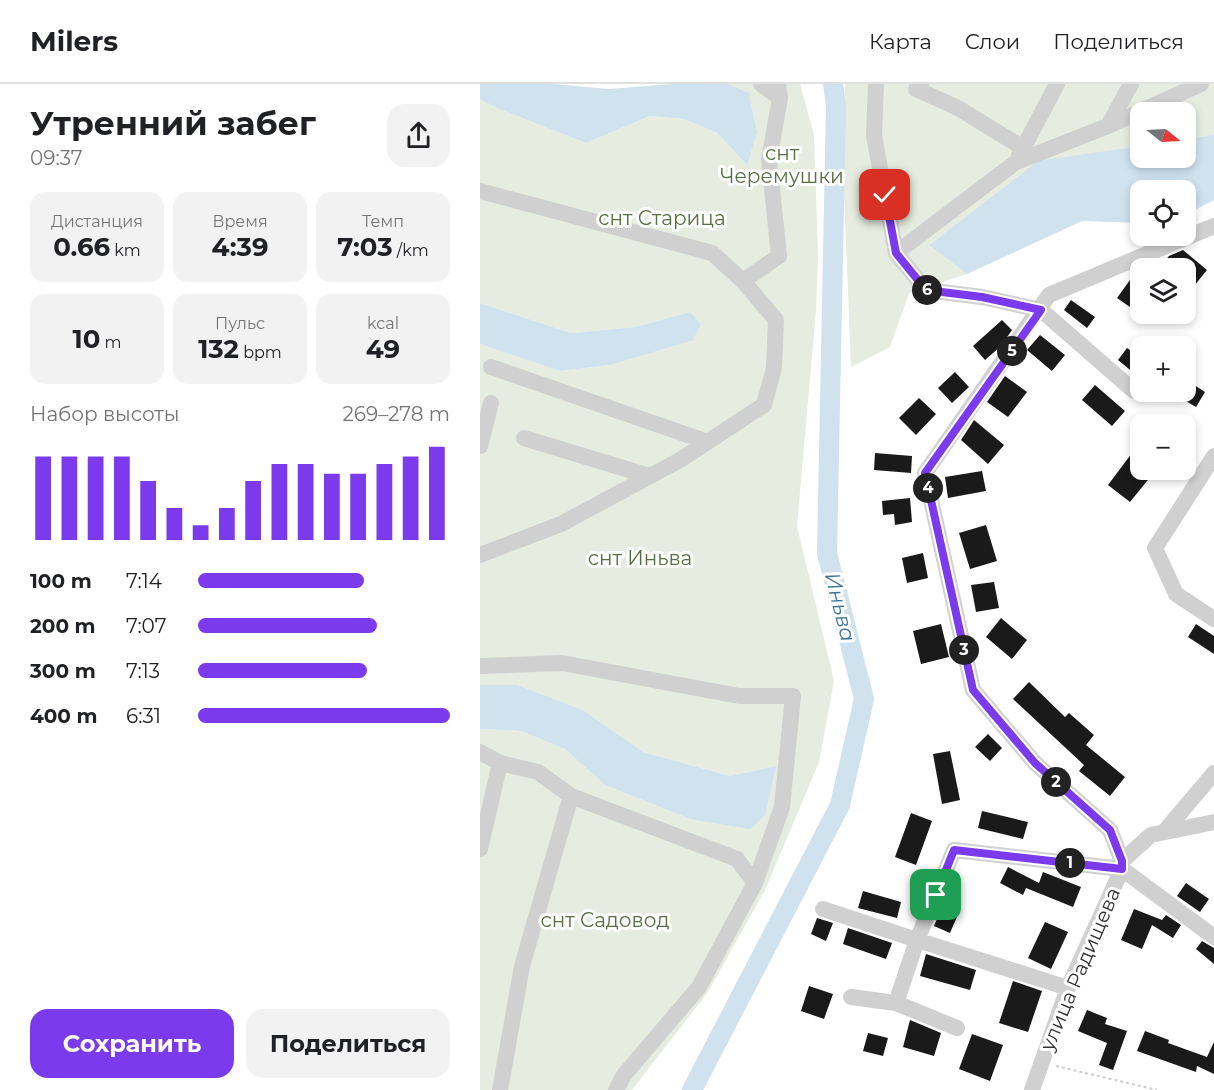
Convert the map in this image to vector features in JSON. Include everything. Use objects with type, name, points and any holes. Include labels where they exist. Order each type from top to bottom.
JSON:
[{"type":"street","points":[[742,281],[779,256],[769,160],[779,91],[761,84]]},
{"type":"street","points":[[876,84],[874,136],[896,253],[926,290],[982,297],[1041,310],[1130,388]]},
{"type":"street","points":[[1020,155],[1057,84]]},
{"type":"street","points":[[1108,126],[1131,84]]},
{"type":"street","points":[[896,253],[1020,155],[1108,126],[1200,84]]},
{"type":"street","points":[[915,86],[958,108],[1020,155]]},
{"type":"street","points":[[480,191],[712,253],[742,281],[776,320],[774,368],[764,405],[708,442],[561,524],[480,555]]},
{"type":"street","name":"улица Радищева","points":[[1032,1090],[1068,988],[1122,865],[1110,830],[1035,763],[973,690],[925,473],[1041,310],[1049,295],[1214,226]]},
{"type":"street","points":[[491,367],[708,442]]},
{"type":"street","points":[[480,446],[491,403]]},
{"type":"street","points":[[524,438],[649,476]]},
{"type":"street","points":[[1214,456],[1155,548],[1176,594],[1214,619]]},
{"type":"street","points":[[480,666],[562,663],[739,696],[793,696],[782,807],[755,883],[699,987],[624,1075],[616,1090]]},
{"type":"street","points":[[480,752],[500,763],[538,772],[571,796],[737,859],[755,883]]},
{"type":"street","points":[[480,849],[500,763]]},
{"type":"street","points":[[1164,832],[1214,773]]},
{"type":"street","points":[[500,1090],[522,966],[571,796]]},
{"type":"street","points":[[1122,865],[1151,835],[1214,822]]},
{"type":"street","points":[[896,1003],[917,940],[954,850],[1122,865],[1214,937]]},
{"type":"street","points":[[824,909],[1068,988]]},
{"type":"street","points":[[851,997],[896,1003],[957,1028]]},
{"type":"path","points":[[1041,1063],[1157,1090]]},
{"type":"green space","points":[[729,84],[800,84],[814,135],[818,254],[816,310],[797,526],[834,681],[819,762],[766,888],[708,992],[632,1090],[480,1090],[480,729],[521,731],[565,749],[605,785],[690,819],[776,766],[730,776],[643,752],[583,710],[518,685],[480,685],[480,344],[560,371],[610,365],[690,312],[635,327],[571,333],[480,303],[480,99],[499,109],[586,143],[650,116],[684,119],[717,133],[746,164],[757,132],[749,93]]},
{"type":"green space","points":[[845,84],[1214,84],[1214,135],[1196,137],[1196,102],[1130,102],[1130,148],[1038,162],[929,245],[967,274],[909,293],[890,347],[851,367],[842,145]]},
{"type":"water","points":[[480,84],[554,84],[608,89],[673,84],[729,84],[749,93],[757,132],[747,165],[717,133],[684,119],[650,116],[586,143],[499,109],[480,99]]},
{"type":"water","points":[[1214,135],[1214,200],[1196,209],[1196,180],[1130,180],[1130,223],[1082,221],[967,274],[929,245],[1038,161],[1130,147],[1130,168],[1196,168],[1196,137]]},
{"type":"water","points":[[480,303],[571,333],[635,327],[690,312],[701,324],[693,340],[610,365],[560,371],[480,344]]},
{"type":"water","points":[[480,685],[518,685],[583,710],[643,752],[730,776],[776,766],[765,815],[750,829],[690,819],[605,785],[565,749],[521,731],[480,729]]},
{"type":"building","points":[[1183,250],[1193,258],[1167,258]]},
{"type":"building","points":[[1196,261],[1207,270],[1196,284]]},
{"type":"building","points":[[1130,280],[1130,307],[1117,298]]},
{"type":"building","points":[[1071,300],[1095,317],[1087,328],[1064,310]]},
{"type":"building","points":[[1002,320],[1012,330],[1001,346],[985,360],[973,346]]},
{"type":"building","points":[[1040,335],[1065,355],[1052,371],[1027,350]]},
{"type":"building","points":[[1127,348],[1130,350],[1130,370],[1118,360]]},
{"type":"building","points":[[955,372],[969,387],[952,403],[938,388]]},
{"type":"building","points":[[1005,376],[1027,392],[1008,417],[987,402]]},
{"type":"building","points":[[1095,385],[1125,411],[1112,426],[1082,400]]},
{"type":"building","points":[[1196,386],[1205,392],[1196,407],[1187,402],[1196,402]]},
{"type":"building","points":[[919,398],[936,414],[916,435],[899,418]]},
{"type":"building","points":[[974,420],[1004,445],[988,464],[961,440]]},
{"type":"building","points":[[875,453],[912,456],[911,473],[874,470]]},
{"type":"building","points":[[1130,456],[1130,480],[1148,480],[1130,502],[1108,485]]},
{"type":"building","points":[[982,471],[986,491],[948,498],[945,477]]},
{"type":"building","points":[[910,498],[912,522],[895,525],[894,514],[883,515],[882,501]]},
{"type":"building","points":[[986,525],[997,561],[970,569],[959,533]]},
{"type":"building","points":[[923,553],[928,578],[907,583],[902,558]]},
{"type":"building","points":[[994,582],[999,608],[976,612],[971,585]]},
{"type":"building","points":[[1001,618],[1027,640],[1012,659],[986,637]]},
{"type":"building","points":[[941,624],[949,657],[921,664],[913,631]]},
{"type":"building","points":[[1196,624],[1214,636],[1214,654],[1188,637]]},
{"type":"building","points":[[1029,682],[1065,717],[1069,713],[1094,735],[1086,745],[1125,777],[1110,796],[1079,771],[1084,765],[1013,699]]},
{"type":"building","points":[[988,734],[1002,748],[990,761],[975,747]]},
{"type":"building","points":[[950,751],[960,800],[942,804],[933,754]]},
{"type":"building","points":[[982,811],[1028,822],[1023,839],[978,828]]},
{"type":"building","points":[[911,813],[932,821],[916,865],[895,857]]},
{"type":"building","points":[[1008,867],[1039,883],[1043,872],[1081,887],[1073,907],[1026,888],[1023,895],[1000,883]]},
{"type":"building","points":[[1186,883],[1209,899],[1200,912],[1177,896]]},
{"type":"building","points":[[863,891],[901,902],[897,918],[858,908]]},
{"type":"building","points":[[943,905],[959,912],[950,933],[934,926]]},
{"type":"building","points":[[1134,909],[1162,920],[1166,915],[1181,925],[1173,938],[1152,925],[1142,949],[1121,940]]},
{"type":"building","points":[[817,918],[833,923],[826,941],[811,934]]},
{"type":"building","points":[[1045,922],[1068,932],[1051,969],[1028,958]]},
{"type":"building","points":[[848,928],[892,943],[886,959],[843,944]]},
{"type":"building","points":[[1202,941],[1214,948],[1214,964],[1196,949]]},
{"type":"building","points":[[926,954],[976,970],[970,990],[920,976]]},
{"type":"building","points":[[1013,981],[1042,991],[1028,1032],[999,1023]]},
{"type":"building","points":[[809,986],[833,994],[824,1019],[801,1011]]},
{"type":"building","points":[[1087,1010],[1107,1018],[1105,1024],[1127,1031],[1113,1070],[1099,1065],[1107,1043],[1078,1031]]},
{"type":"building","points":[[910,1020],[941,1033],[934,1056],[903,1047]]},
{"type":"building","points":[[1145,1031],[1169,1040],[1168,1043],[1207,1057],[1214,1042],[1214,1074],[1197,1066],[1196,1072],[1137,1051]]},
{"type":"building","points":[[868,1033],[888,1038],[883,1056],[863,1051]]},
{"type":"building","points":[[972,1034],[1003,1045],[990,1081],[959,1069]]},
{"type":"waterway","name":"Иньва","points":[[692,1090],[840,805],[864,699],[827,553],[836,106],[833,84]]},
{"type":"route","points":[[885,195],[896,253],[926,290],[982,297],[1041,310],[925,473],[973,690],[1035,763],[1110,830],[1122,861],[1122,869],[954,850],[936,895]]},
{"type":"park label","name":"снт Черемушки","points":[[782,164]]},
{"type":"park label","name":"снт Старица","points":[[662,218]]},
{"type":"park label","name":"снт Иньва","points":[[640,558]]},
{"type":"park label","name":"снт Садовод","points":[[605,920]]}]
